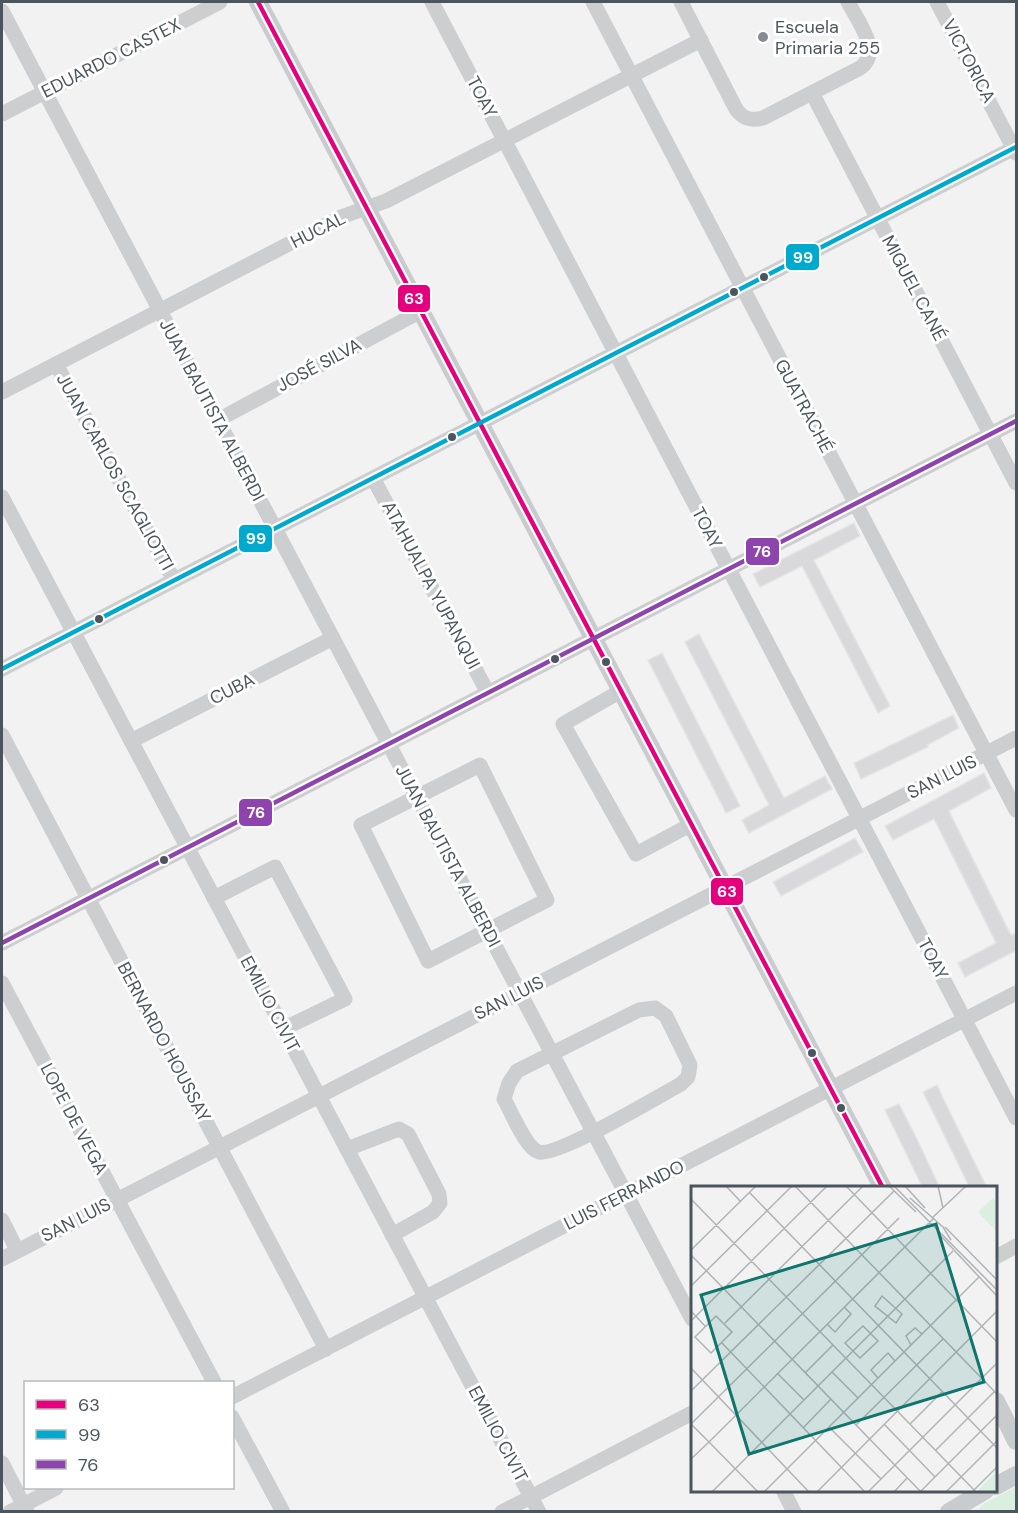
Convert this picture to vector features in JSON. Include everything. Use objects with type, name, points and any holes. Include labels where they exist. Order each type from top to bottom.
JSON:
[{"type":"main road","points":[[258,2],[882,1186]]},
{"type":"main road","points":[[997,1403],[1017,1440]]},
{"type":"main road","points":[[997,1485],[1017,1475]]},
{"type":"main road","points":[[949,1512],[984,1492]]},
{"type":"main road","points":[[966,1512],[973,1499],[984,1492]]},
{"type":"street","name":"EDUARDO CASTEX","points":[[2,114],[220,2]]},
{"type":"street","name":"TOAY","points":[[432,2],[1017,1118]]},
{"type":"street","name":"GUATRACHÉ","points":[[593,2],[1017,810]]},
{"type":"street","points":[[681,2],[736,109],[748,119],[763,118],[864,65],[870,56],[868,42],[848,2]]},
{"type":"street","name":"VICTORICA","points":[[938,2],[1016,150]]},
{"type":"street","name":"JUAN BAUTISTA ALBERDI","points":[[2,11],[691,1315]]},
{"type":"street","name":"HUCAL","points":[[2,392],[341,217],[386,201],[701,40]]},
{"type":"street","name":"MIGUEL CANÉ","points":[[812,93],[1017,483]]},
{"type":"street","points":[[2,669],[742,288],[1016,150]]},
{"type":"street","name":"JOSÉ SILVA","points":[[218,420],[421,311]]},
{"type":"street","name":"JUAN CARLOS SCAGLIOTTI","points":[[56,364],[174,580]]},
{"type":"street","points":[[2,943],[1017,421]]},
{"type":"street","name":"ATAHUALPA YUPANQUI","points":[[373,478],[488,693]]},
{"type":"street","name":"EMILIO CIVIT","points":[[2,497],[8,524],[73,632],[539,1512]]},
{"type":"street","name":"CUBA","points":[[131,741],[333,638]]},
{"type":"street","points":[[621,691],[563,724],[636,854],[692,824]]},
{"type":"street","name":"BERNARDO HOUSSAY","points":[[2,735],[326,1349]]},
{"type":"street","name":"SAN LUIS","points":[[2,1258],[1017,738]]},
{"type":"street","points":[[480,765],[548,900],[488,931],[428,961],[361,825],[480,765]]},
{"type":"street","points":[[214,898],[275,867],[345,999],[283,1029]]},
{"type":"street","name":"LOPE DE VEGA","points":[[2,983],[213,1381]]},
{"type":"street","name":"LUIS FERRANDO","points":[[234,1396],[1017,993]]},
{"type":"street","points":[[655,1008],[666,1016],[690,1065],[688,1077],[681,1084],[594,1132],[547,1152],[538,1152],[529,1146],[504,1099],[508,1083],[517,1071],[639,1010],[655,1008]]},
{"type":"street","points":[[347,1149],[399,1129],[408,1134],[439,1194],[440,1203],[433,1212],[392,1235]]},
{"type":"street","points":[[2,1220],[17,1250]]},
{"type":"street","points":[[997,1256],[1017,1246]]},
{"type":"street","points":[[502,1512],[691,1414]]},
{"type":"street","points":[[234,1421],[283,1512]]},
{"type":"street","points":[[2,1463],[20,1509],[54,1489]]},
{"type":"street","points":[[784,1492],[794,1512]]},
{"type":"green space","points":[[1016,1487],[1016,1511],[978,1511],[983,1504]]},
{"type":"building","points":[[854,523],[860,536],[814,560],[890,706],[878,713],[802,566],[760,587],[753,574]]},
{"type":"building","points":[[699,634],[784,798],[825,776],[832,789],[749,833],[742,820],[769,805],[685,642]]},
{"type":"building","points":[[662,653],[740,806],[726,813],[648,660]]},
{"type":"building","points":[[953,715],[959,728],[927,745],[928,747],[861,779],[854,763]]},
{"type":"building","points":[[984,773],[991,788],[949,811],[1011,935],[1017,933],[1017,950],[965,977],[958,963],[996,943],[934,819],[893,840],[885,826]]},
{"type":"building","points":[[855,838],[863,852],[781,896],[773,882]]},
{"type":"building","points":[[937,1085],[986,1186],[969,1186],[923,1092]]},
{"type":"building","points":[[899,1104],[939,1186],[922,1186],[885,1110]]},
{"type":"transit line","name":"63","points":[[258,2],[882,1186]]},
{"type":"transit line","name":"99","points":[[2,669],[1016,147]]},
{"type":"transit line","name":"76","points":[[2,943],[1016,421]]},
{"type":"place","name":"Escuela Primaria 255","points":[[763,37]]}]
